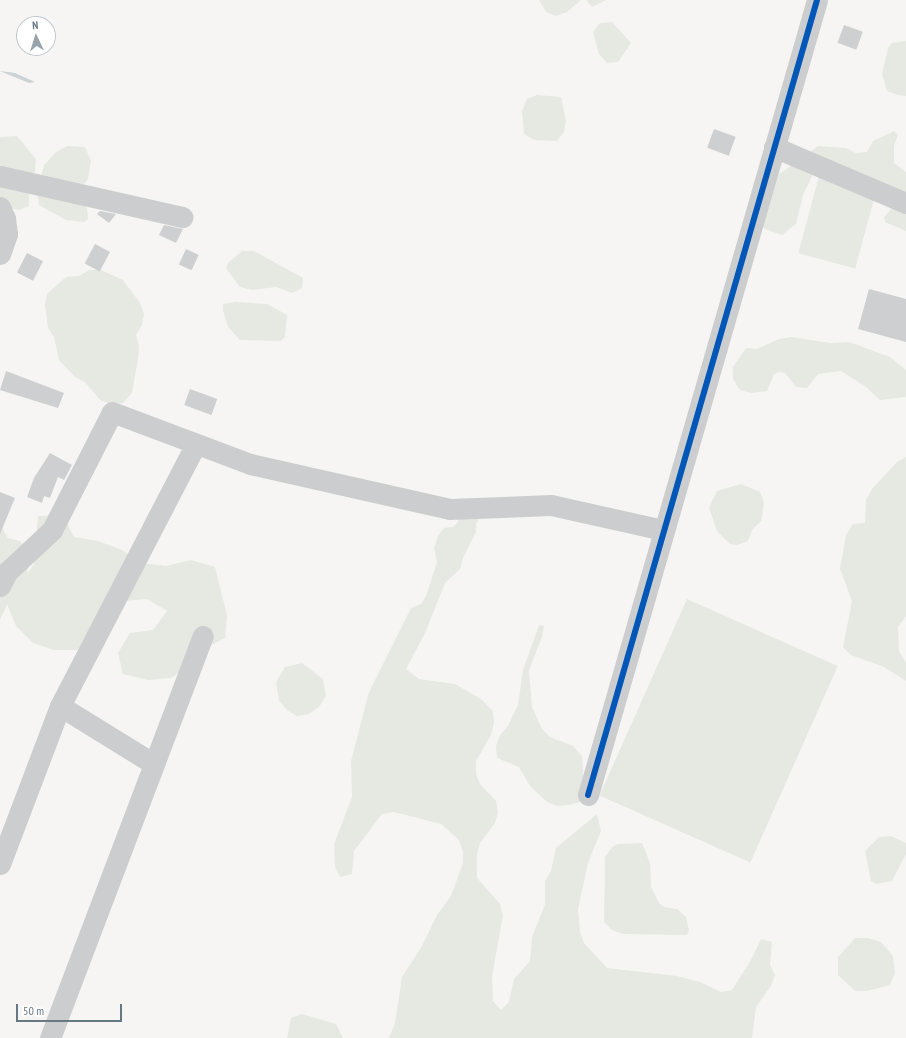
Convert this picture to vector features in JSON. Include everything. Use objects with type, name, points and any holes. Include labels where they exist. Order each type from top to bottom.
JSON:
[{"type":"street","points":[[588,795],[663,530],[817,0]]},
{"type":"street","points":[[774,147],[906,203]]},
{"type":"street","points":[[0,176],[182,217]]},
{"type":"street","points":[[0,207],[5,218],[7,234],[0,254]]},
{"type":"street","points":[[0,586],[8,572],[52,530],[112,412],[250,464],[449,509],[551,505],[663,530]]},
{"type":"street","points":[[0,864],[60,706],[196,444]]},
{"type":"street","points":[[50,1038],[203,636]]},
{"type":"street","points":[[60,706],[154,764]]},
{"type":"shaded area","points":[[539,0],[581,0],[567,12],[556,16],[546,12]]},
{"type":"shaded area","points":[[586,0],[606,0],[592,7]]},
{"type":"shaded area","points":[[612,22],[631,43],[618,62],[607,63],[599,54],[593,32],[600,23]]},
{"type":"shaded area","points":[[906,41],[906,96],[887,91],[882,74],[888,48],[892,43]]},
{"type":"shaded area","points":[[0,71],[15,73],[35,82],[29,83]]},
{"type":"shaded area","points":[[537,95],[561,97],[566,121],[564,132],[557,141],[534,140],[524,134],[522,111],[527,99]]},
{"type":"shaded area","points":[[894,131],[898,135],[894,146],[894,163],[906,172],[906,201],[813,174],[803,195],[796,224],[782,235],[765,229],[761,224],[774,178],[818,146],[846,148],[856,153],[867,152],[873,141]]},
{"type":"shaded area","points":[[17,136],[36,159],[35,171],[29,182],[29,206],[19,210],[7,207],[0,200],[0,137]]},
{"type":"shaded area","points":[[67,146],[85,147],[91,161],[88,179],[84,184],[72,185],[82,204],[87,208],[88,219],[84,222],[66,220],[39,205],[37,193],[44,165],[56,152]]},
{"type":"shaded area","points":[[819,176],[876,191],[855,269],[798,253]]},
{"type":"shaded area","points":[[892,208],[906,212],[906,231],[885,222],[884,217]]},
{"type":"shaded area","points":[[242,251],[254,251],[303,278],[302,288],[292,293],[276,287],[252,290],[240,287],[226,268],[228,263]]},
{"type":"shaded area","points":[[89,270],[101,270],[123,280],[140,303],[144,314],[142,325],[136,335],[139,346],[132,393],[123,403],[111,404],[100,400],[85,382],[75,377],[59,360],[54,337],[48,328],[45,305],[47,294],[66,277],[79,276]]},
{"type":"shaded area","points":[[236,302],[267,304],[287,315],[285,337],[281,341],[240,340],[228,327],[223,310],[223,304]]},
{"type":"shaded area","points":[[791,337],[830,343],[849,342],[890,357],[906,370],[906,397],[880,400],[866,387],[841,371],[818,374],[807,388],[796,387],[785,373],[779,372],[774,374],[767,391],[751,393],[740,390],[733,379],[733,367],[746,348],[757,349],[779,339]]},
{"type":"shaded area","points":[[906,457],[906,616],[898,627],[899,651],[906,663],[906,681],[884,667],[851,655],[843,647],[852,601],[840,569],[846,535],[853,524],[865,523],[866,500],[872,489],[897,462]]},
{"type":"shaded area","points":[[741,484],[760,492],[764,503],[761,521],[752,530],[748,541],[737,545],[730,544],[717,531],[709,508],[717,491]]},
{"type":"shaded area","points":[[460,510],[481,515],[476,524],[476,532],[463,558],[460,569],[445,583],[425,633],[406,669],[419,679],[455,684],[481,699],[493,711],[494,723],[491,735],[476,761],[476,774],[480,784],[496,801],[498,812],[495,823],[480,843],[477,854],[477,878],[500,904],[503,915],[492,977],[493,1001],[501,1010],[509,1002],[514,979],[530,961],[532,937],[545,904],[545,881],[551,871],[556,848],[597,814],[601,831],[588,863],[578,909],[580,932],[584,943],[607,968],[677,976],[700,982],[721,992],[732,990],[751,960],[761,939],[772,942],[770,965],[775,975],[771,986],[756,1007],[752,1038],[389,1038],[395,1023],[402,977],[422,946],[437,915],[451,896],[463,863],[463,852],[459,840],[441,824],[394,812],[382,814],[354,851],[352,874],[340,877],[335,867],[334,844],[352,797],[351,761],[369,692],[411,608],[421,604],[426,596],[437,562],[434,548],[438,536],[444,528],[453,527],[458,522]]},
{"type":"shaded area","points":[[63,515],[74,537],[98,541],[122,550],[142,563],[166,566],[191,560],[215,567],[227,615],[225,638],[205,648],[189,666],[171,678],[148,680],[123,674],[118,653],[130,633],[153,630],[167,611],[147,599],[124,601],[104,612],[77,650],[54,650],[33,643],[16,626],[7,604],[0,620],[0,524],[8,538],[20,541],[24,546],[29,561],[27,574],[34,564],[38,516]]},
{"type":"shaded area","points":[[687,599],[838,666],[750,863],[600,795]]},
{"type":"shaded area","points":[[539,625],[544,626],[542,637],[529,670],[532,707],[542,729],[550,737],[573,746],[582,756],[584,791],[580,802],[569,805],[557,806],[547,802],[530,786],[519,767],[497,758],[496,746],[500,735],[508,726],[518,705],[523,670]]},
{"type":"shaded area","points":[[302,663],[323,679],[326,696],[319,707],[309,714],[297,716],[287,710],[279,701],[276,682],[285,667]]},
{"type":"shaded area","points":[[891,836],[906,843],[906,854],[892,881],[876,884],[871,881],[865,851],[879,837]]},
{"type":"shaded area","points":[[642,843],[650,863],[651,887],[659,903],[664,907],[677,909],[686,917],[689,930],[687,935],[623,934],[612,930],[604,922],[605,857],[612,847],[618,844]]},
{"type":"shaded area","points":[[855,938],[868,938],[881,942],[893,956],[895,973],[890,985],[867,991],[855,991],[838,975],[838,957]]},
{"type":"shaded area","points":[[302,1014],[336,1024],[343,1038],[287,1038],[291,1018]]},
{"type":"building","points":[[844,25],[863,32],[856,50],[838,43]]},
{"type":"building","points":[[714,129],[736,137],[729,156],[707,148]]},
{"type":"building","points":[[100,211],[116,214],[109,223],[97,214]]},
{"type":"building","points":[[164,225],[183,229],[176,243],[159,235]]},
{"type":"building","points":[[95,244],[110,252],[100,271],[85,263]]},
{"type":"building","points":[[186,249],[199,255],[192,270],[179,264]]},
{"type":"building","points":[[27,253],[43,261],[33,281],[17,273]]},
{"type":"building","points":[[869,289],[906,299],[906,342],[858,329]]},
{"type":"building","points":[[6,371],[64,393],[58,408],[0,390]]},
{"type":"building","points":[[190,389],[217,399],[211,415],[184,405]]},
{"type":"building","points":[[50,453],[72,465],[64,480],[58,477],[50,498],[44,496],[42,503],[27,497],[34,478]]},
{"type":"building","points":[[0,492],[15,498],[0,534]]},
{"type":"cycle path","points":[[588,795],[817,0]]}]
